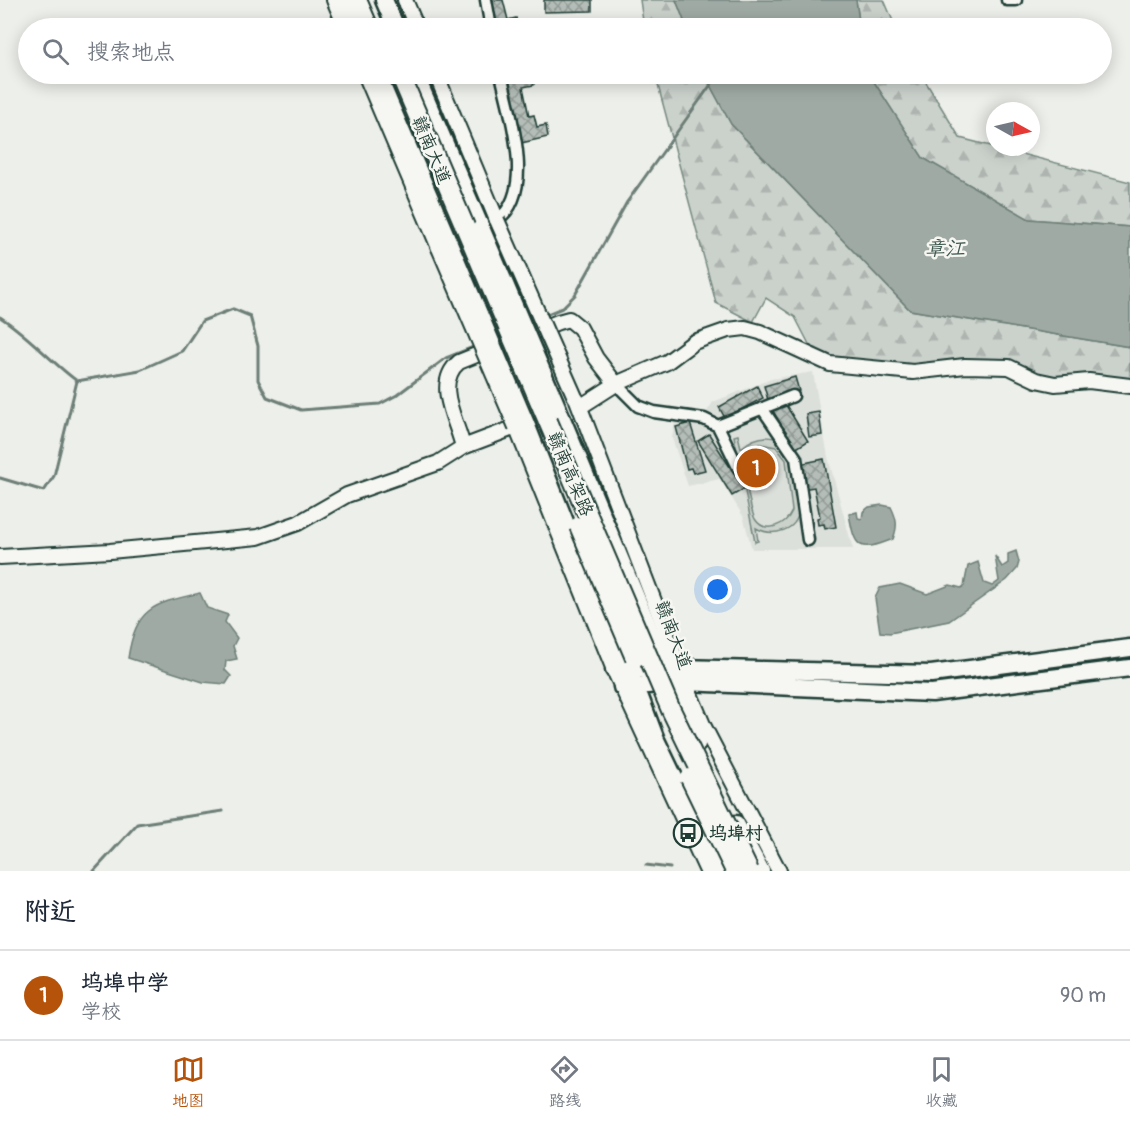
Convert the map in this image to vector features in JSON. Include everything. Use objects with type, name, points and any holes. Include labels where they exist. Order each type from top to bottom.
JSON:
[{"type":"highway","points":[[357,0],[365,18]]},
{"type":"highway","points":[[369,0],[384,18]]},
{"type":"highway","name":"赣南高架路","points":[[392,84],[484,295],[614,610],[735,871]]},
{"type":"highway","name":"赣南高架路","points":[[404,84],[671,710],[749,871]]},
{"type":"main road","points":[[346,0],[354,18]]},
{"type":"main road","points":[[384,0],[389,18]]},
{"type":"main road","name":"赣南大道","points":[[381,84],[398,121],[444,245],[521,425]]},
{"type":"main road","name":"赣南大道","points":[[419,84],[644,613],[675,675],[689,727],[761,871]]},
{"type":"main road","points":[[398,121],[418,198]]},
{"type":"main road","points":[[521,425],[607,627],[621,670],[719,871]]},
{"type":"main road","points":[[607,627],[644,613]]},
{"type":"main road","points":[[629,687],[675,675],[932,674],[1130,648]]},
{"type":"main road","points":[[621,670],[932,693],[1130,668]]},
{"type":"main road","points":[[656,740],[689,727]]},
{"type":"street","points":[[334,0],[342,18]]},
{"type":"street","points":[[405,0],[413,18]]},
{"type":"street","points":[[486,0],[489,18]]},
{"type":"street","points":[[1007,0],[1016,0]]},
{"type":"street","points":[[369,84],[418,198],[444,245]]},
{"type":"street","points":[[440,84],[497,220],[578,402],[675,675],[779,871]]},
{"type":"street","points":[[497,220],[504,215],[519,180],[518,155],[503,84]]},
{"type":"street","points":[[463,447],[446,388],[451,369],[459,362],[569,319],[580,328],[596,358],[626,396],[646,409],[670,416],[704,419],[718,426],[738,467]]},
{"type":"street","points":[[578,402],[667,362],[694,342],[728,330],[745,328],[760,332],[830,364],[914,372],[965,366],[1009,367],[1036,380],[1055,384],[1089,381],[1130,386]]},
{"type":"street","points":[[718,426],[793,396]]},
{"type":"street","points":[[762,408],[796,458],[808,540]]},
{"type":"street","points":[[0,557],[110,551],[258,537],[298,523],[347,495],[438,464],[463,447],[521,425],[621,670]]},
{"type":"street","points":[[629,687],[707,871]]},
{"type":"shaded area","points":[[813,372],[828,457],[853,549],[752,549],[743,516],[720,479],[688,486],[672,438],[675,421],[701,421],[713,402],[771,379]]},
{"type":"green space","points":[[640,0],[676,0],[683,18],[643,18]]},
{"type":"green space","points":[[856,0],[884,0],[892,18],[859,18]]},
{"type":"green space","points":[[658,84],[709,84],[731,124],[910,310],[1130,347],[1130,378],[1081,376],[1059,379],[1037,373],[1010,360],[975,359],[918,367],[846,362],[811,348],[795,317],[766,298],[753,322],[716,303]]},
{"type":"green space","points":[[875,84],[927,84],[960,138],[986,145],[986,156],[1030,156],[1130,182],[1130,227],[1029,219],[923,158]]},
{"type":"green space","points":[[738,435],[741,448],[754,440],[775,438],[787,447],[793,461],[799,507],[797,517],[789,528],[783,531],[769,532],[756,528],[758,541],[755,542],[734,436]],"holes":[[[760,444],[776,447],[786,460],[792,511],[780,524],[770,527],[759,524],[753,515],[743,460],[745,454],[754,446]]]},
{"type":"water","points":[[676,0],[856,0],[859,18],[683,18]]},
{"type":"water","name":"章江","points":[[709,84],[875,84],[923,158],[1029,219],[1130,227],[1130,347],[910,310],[731,124]]},
{"type":"water","points":[[882,505],[891,507],[895,515],[896,526],[893,539],[872,546],[860,544],[853,534],[849,514],[857,512],[858,518],[862,519],[863,512],[869,507]]},
{"type":"water","points":[[1016,551],[1019,562],[1017,569],[1007,580],[949,621],[890,633],[880,632],[875,598],[880,588],[900,584],[927,594],[950,585],[961,588],[964,586],[968,566],[978,562],[984,583],[992,586],[999,581],[995,556],[1002,567],[1008,563],[1008,554]]},
{"type":"water","points":[[200,593],[207,608],[228,615],[225,622],[237,638],[233,646],[237,659],[226,661],[225,670],[231,676],[226,684],[203,682],[128,658],[136,628],[149,611],[170,601]]},
{"type":"building","points":[[490,0],[503,0],[508,18],[494,18]]},
{"type":"building","points":[[544,0],[592,0],[592,11],[544,12]]},
{"type":"building","points":[[508,84],[534,84],[523,87],[529,116],[534,115],[537,127],[546,125],[548,137],[521,143]]},
{"type":"building","points":[[795,377],[799,391],[768,400],[764,386]]},
{"type":"building","points":[[757,386],[763,398],[725,418],[719,407]]},
{"type":"building","points":[[784,402],[808,441],[795,449],[772,409]]},
{"type":"building","points":[[819,412],[822,435],[809,437],[806,414]]},
{"type":"building","points":[[690,423],[705,470],[693,473],[691,468],[687,469],[676,427]]},
{"type":"building","points":[[709,434],[744,489],[732,496],[698,441]]},
{"type":"building","points":[[824,459],[836,527],[825,529],[824,524],[818,525],[817,518],[820,517],[814,487],[803,489],[799,464]]},
{"type":"waterway","points":[[545,315],[562,308],[575,295],[627,202],[711,84]]},
{"type":"waterway","points":[[0,317],[77,381],[140,370],[182,351],[202,321],[233,309],[250,316],[258,346],[258,380],[267,397],[301,410],[380,404],[397,395],[446,358],[476,346]]},
{"type":"waterway","points":[[0,478],[44,491],[54,476],[77,381]]},
{"type":"waterway","points":[[94,871],[137,824],[223,811]]},
{"type":"waterway","points":[[646,865],[670,868]]},
{"type":"place","name":"坞埠中学","points":[[756,468]]},
{"type":"place","name":"坞埠村","points":[[688,833]]}]
